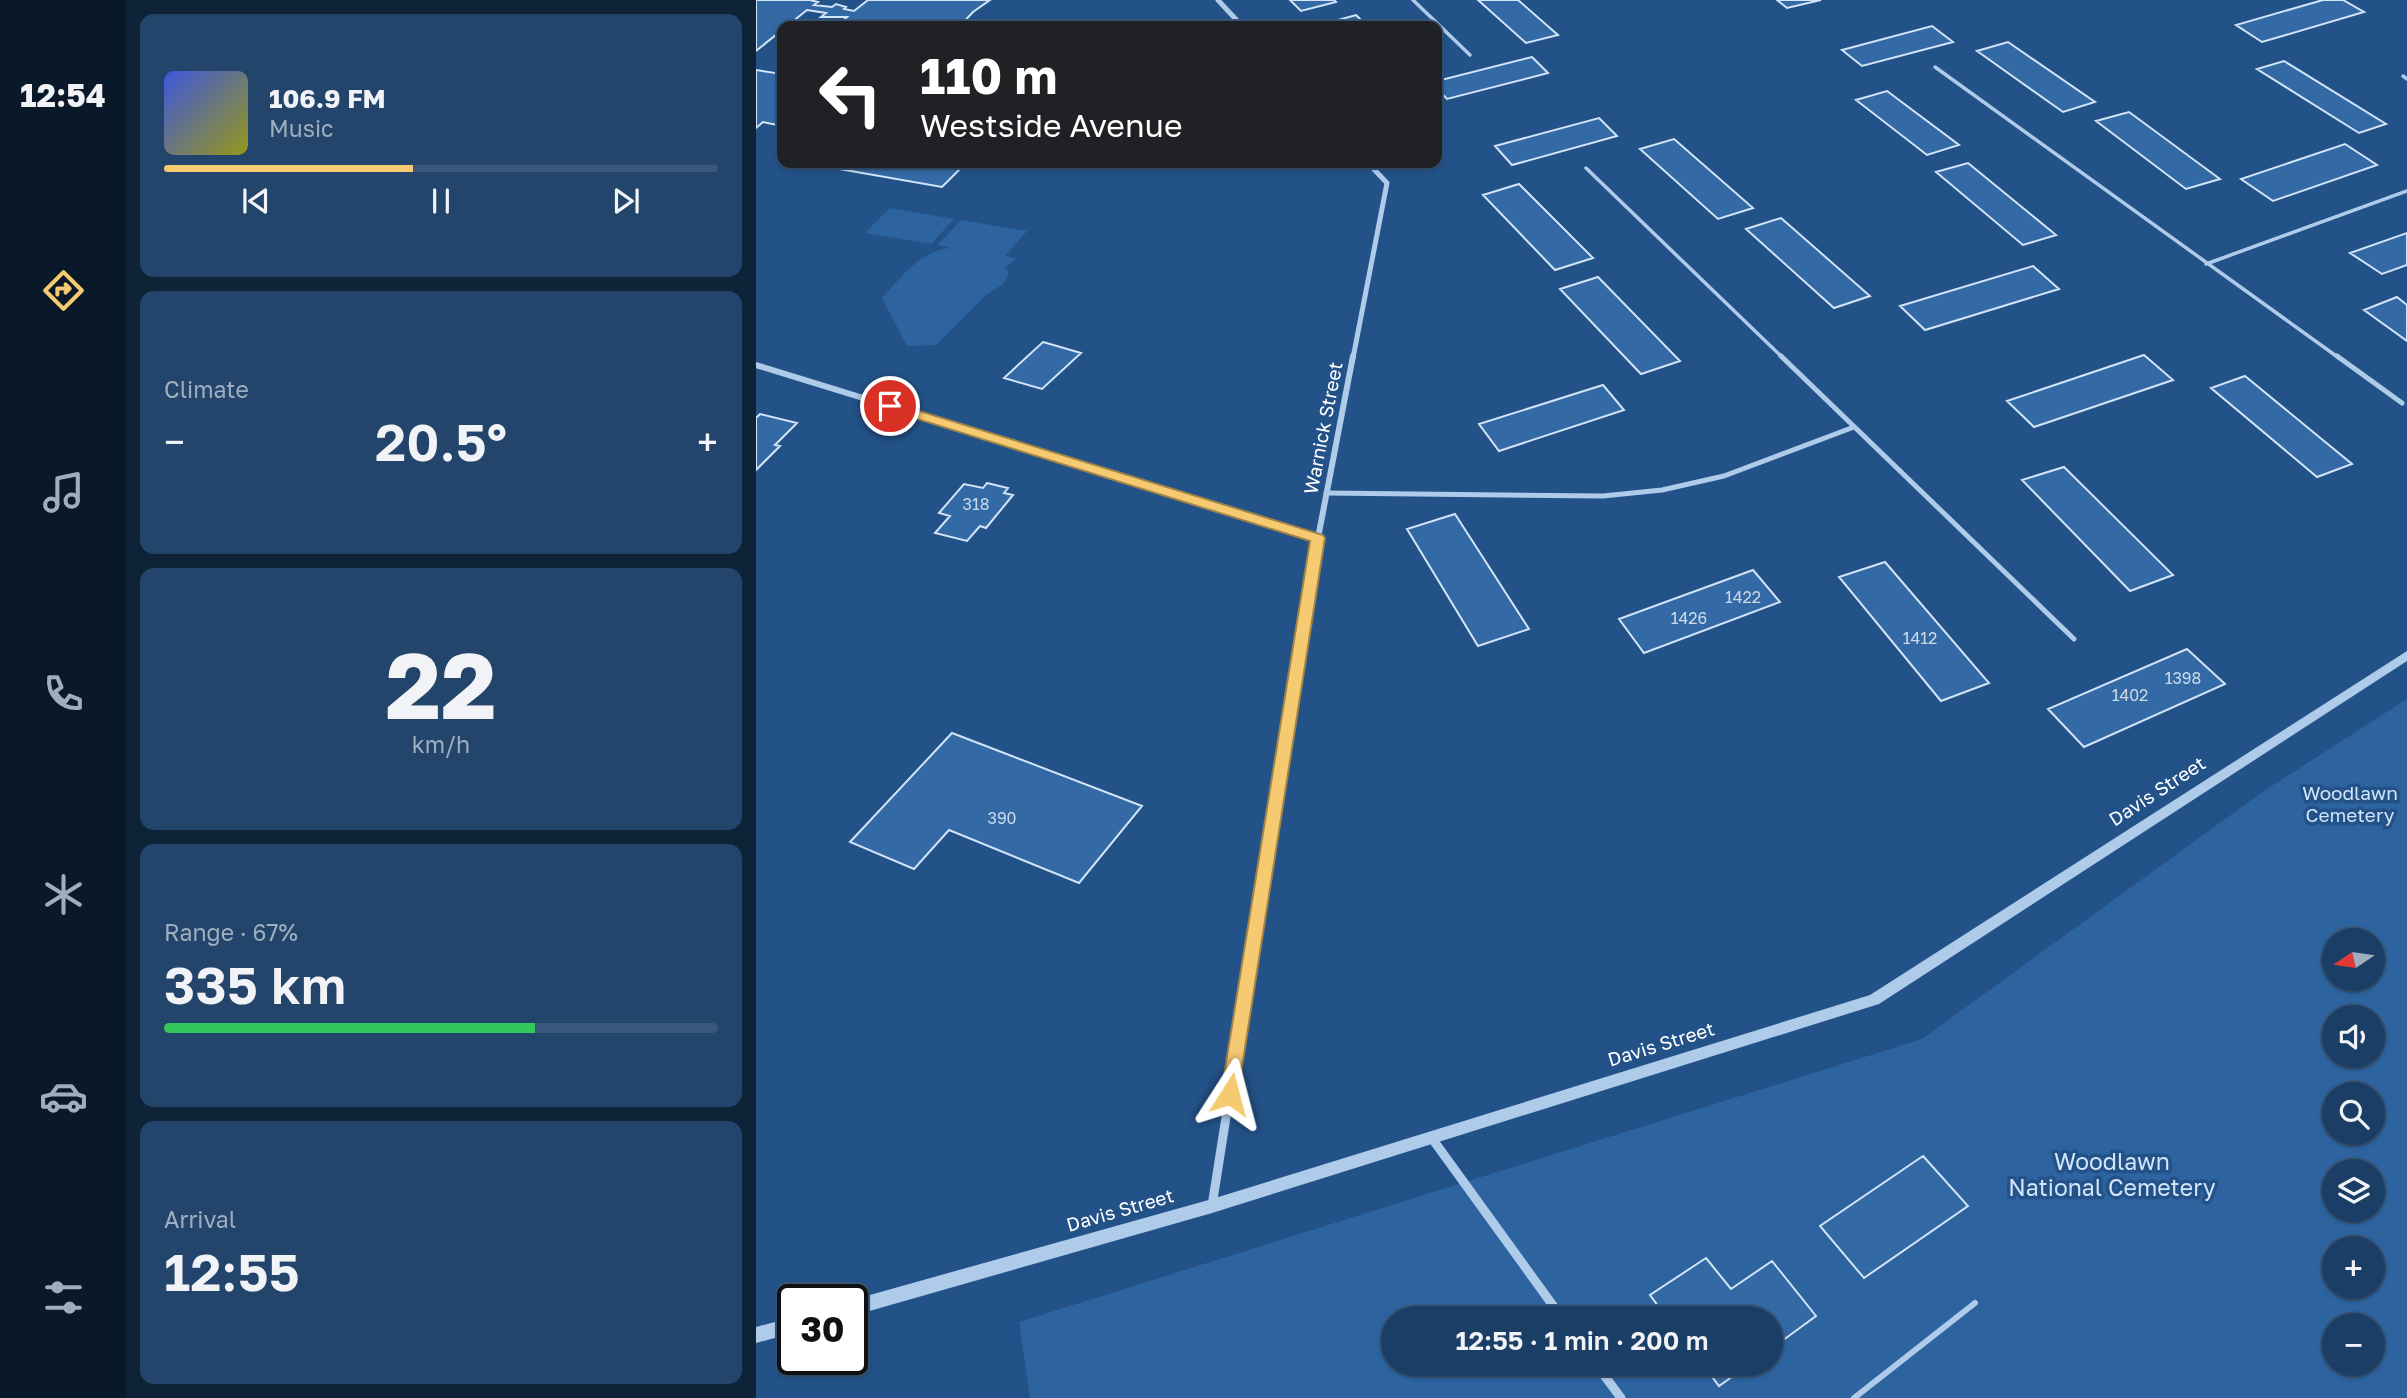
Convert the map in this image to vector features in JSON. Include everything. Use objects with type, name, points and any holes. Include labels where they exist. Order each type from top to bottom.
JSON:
[{"type":"street","points":[[1218,0],[1237,21]]},
{"type":"street","name":"Warnick Street","points":[[1212,1206],[1318,538],[1387,183],[1373,168]]},
{"type":"street","points":[[756,365],[1318,538]]},
{"type":"street","name":"Davis Street","points":[[868,1303],[1212,1206],[1874,1000],[2407,655]]},
{"type":"street","points":[[1432,1137],[1553,1306]]},
{"type":"street","points":[[756,1335],[777,1329]]},
{"type":"street","points":[[1605,1376],[1621,1398]]},
{"type":"lane","points":[[1413,0],[1434,21]]},
{"type":"lane","points":[[1442,28],[1469,55]]},
{"type":"lane","points":[[1935,67],[2403,403]]},
{"type":"lane","points":[[1586,168],[2074,639]]},
{"type":"lane","points":[[2206,264],[2407,191]]},
{"type":"lane","points":[[1326,493],[1603,496],[1662,490],[1724,476],[1854,427]]},
{"type":"lane","points":[[1854,1398],[1975,1303]]},
{"type":"green space","points":[[890,208],[954,219],[931,244],[865,233]]},
{"type":"green space","points":[[961,220],[1027,231],[1005,256],[1016,259],[1005,267],[1009,273],[1003,284],[987,294],[936,345],[907,346],[882,298],[920,260],[939,250],[950,248],[938,245]]},
{"type":"green space","name":"Woodlawn National Cemetery","points":[[2407,699],[2407,1398],[1030,1398],[1019,1322],[1922,1039],[2261,793]]},
{"type":"building","points":[[756,0],[810,0],[818,2],[814,5],[832,7],[836,4],[854,11],[868,0],[990,0],[965,21],[843,21],[847,17],[821,17],[826,13],[807,10],[793,21],[777,21],[777,34],[756,51]]},
{"type":"building","points":[[1290,0],[1334,0],[1336,2],[1301,11]]},
{"type":"building","points":[[1478,0],[1518,0],[1558,35],[1526,43]]},
{"type":"building","points":[[1777,0],[1821,0],[1787,8]]},
{"type":"building","points":[[2323,0],[2343,0],[2364,12],[2262,42],[2236,25]]},
{"type":"building","points":[[1356,15],[1362,21],[1334,21]]},
{"type":"building","points":[[1932,26],[1953,42],[1862,66],[1842,50]]},
{"type":"building","points":[[2008,42],[2095,102],[2063,112],[1977,51]]},
{"type":"building","points":[[1532,57],[1548,73],[1447,99],[1442,94],[1442,80]]},
{"type":"building","points":[[2284,61],[2386,124],[2359,133],[2257,69]]},
{"type":"building","points":[[756,70],[777,73],[777,125],[763,122],[756,128]]},
{"type":"building","points":[[1887,91],[1959,145],[1927,155],[1856,100]]},
{"type":"building","points":[[2129,112],[2220,179],[2186,189],[2096,121]]},
{"type":"building","points":[[1599,118],[1617,136],[1512,165],[1495,146]]},
{"type":"building","points":[[1674,139],[1753,208],[1718,219],[1640,149]]},
{"type":"building","points":[[2345,144],[2377,165],[2273,201],[2241,179]]},
{"type":"building","points":[[1968,163],[2056,235],[2023,245],[1936,172]]},
{"type":"building","points":[[834,168],[961,168],[942,187]]},
{"type":"building","points":[[1519,184],[1593,258],[1555,270],[1483,195]]},
{"type":"building","points":[[1781,218],[1870,296],[1834,308],[1746,229]]},
{"type":"building","points":[[2407,233],[2407,265],[2382,274],[2350,253]]},
{"type":"building","points":[[2033,266],[2059,289],[1925,330],[1900,306]]},
{"type":"building","points":[[1598,277],[1680,361],[1641,374],[1560,289]]},
{"type":"building","points":[[2397,297],[2407,305],[2407,341],[2364,310]]},
{"type":"building","points":[[1043,342],[1081,353],[1042,389],[1004,378]]},
{"type":"building","points":[[2144,355],[2173,380],[2034,427],[2007,401]]},
{"type":"building","points":[[2245,376],[2352,464],[2317,477],[2211,388]]},
{"type":"building","points":[[1603,385],[1624,410],[1499,451],[1479,424]]},
{"type":"building","points":[[760,414],[797,423],[775,445],[780,446],[756,470],[756,418]]},
{"type":"building","points":[[2064,467],[2173,575],[2130,591],[2022,480]]},
{"type":"building","points":[[987,483],[1008,488],[1004,493],[1013,495],[986,528],[980,526],[967,541],[935,533],[950,516],[939,513],[964,484],[983,488]]},
{"type":"building","points":[[1455,514],[1529,629],[1478,646],[1407,529]]},
{"type":"building","points":[[1885,562],[1989,683],[1941,701],[1839,577]]},
{"type":"building","points":[[1753,570],[1780,602],[1644,653],[1619,619]]},
{"type":"building","points":[[2187,649],[2225,684],[2084,747],[2048,709]]},
{"type":"building","points":[[952,733],[1142,806],[1079,883],[949,830],[914,869],[850,842]]},
{"type":"building","points":[[1923,1156],[1968,1206],[1864,1278],[1820,1226]]},
{"type":"building","points":[[1706,1258],[1731,1289],[1772,1261],[1816,1316],[1783,1340],[1783,1306],[1658,1306],[1650,1295]]},
{"type":"building","points":[[1712,1376],[1733,1376],[1719,1386]]},
{"type":"route","points":[[890,406],[1318,538],[1230,1094]]},
{"type":"park label","name":"Woodlawn Cemetery","points":[[2350,804]]}]
